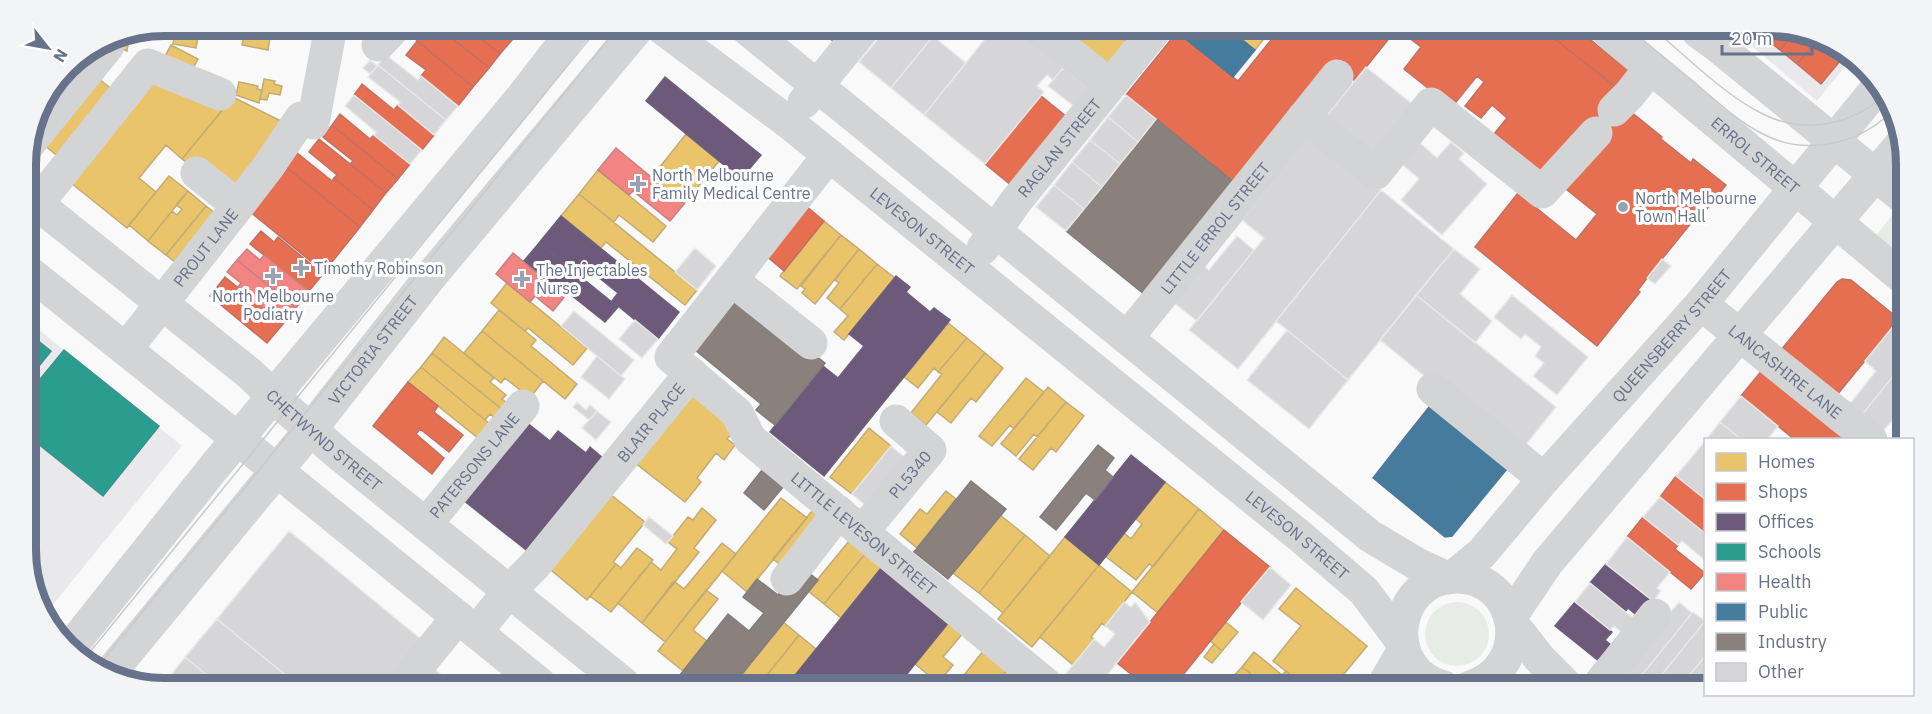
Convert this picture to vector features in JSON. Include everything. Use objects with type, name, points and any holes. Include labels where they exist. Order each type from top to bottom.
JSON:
[{"type":"street","points":[[238,206],[301,118],[313,123],[329,36]]},
{"type":"street","points":[[75,641],[273,396],[522,97],[569,36]]},
{"type":"street","name":"VICTORIA STREET","points":[[114,668],[310,429],[430,277],[631,36]]},
{"type":"street","name":"LEVESON STREET","points":[[673,36],[788,122],[1301,537],[1364,591],[1403,646],[1413,668],[1426,678]]},
{"type":"street","points":[[756,36],[1370,536],[1417,564],[1450,578],[1475,580],[1494,590],[1507,607],[1511,620],[1512,642],[1505,660],[1489,678]]},
{"type":"street","points":[[788,122],[857,36]]},
{"type":"street","points":[[1048,36],[1110,85]]},
{"type":"street","name":"RAGLAN STREET","points":[[968,269],[1016,201],[1150,36]]},
{"type":"street","name":"ERROL STREET","points":[[1613,36],[1896,272]]},
{"type":"street","points":[[1704,36],[1896,192]]},
{"type":"street","points":[[41,129],[104,51]]},
{"type":"street","points":[[36,194],[148,65],[220,94]]},
{"type":"street","points":[[1304,117],[1376,173],[1431,104],[1542,192],[1630,94],[1651,67]]},
{"type":"street","name":"LITTLE ERROL STREET","points":[[1127,338],[1337,76]]},
{"type":"street","name":"QUEENSBERRY STREET","points":[[1403,646],[1402,623],[1414,597],[1429,585],[1450,578],[1482,553],[1544,479],[1701,304],[1874,92]]},
{"type":"street","points":[[1511,620],[1547,563],[1895,150]]},
{"type":"street","name":"BLAIR PLACE","points":[[409,678],[467,624],[509,591],[534,565],[691,373],[671,357],[829,155]]},
{"type":"street","name":"PROUT LANE","points":[[126,349],[238,206],[197,173]]},
{"type":"street","name":"CHETWYND STREET","points":[[36,202],[249,373],[310,429],[381,488],[617,678]]},
{"type":"street","points":[[36,278],[533,678]]},
{"type":"street","points":[[732,280],[811,343]]},
{"type":"street","name":"LANCASHIRE LANE","points":[[1701,304],[1861,436]]},
{"type":"street","name":"LITTLE LEVESON STREET","points":[[691,373],[737,413],[750,439],[1039,678]]},
{"type":"street","points":[[1634,381],[1674,412]]},
{"type":"street","points":[[1433,389],[1544,479]]},
{"type":"street","points":[[1180,440],[1209,405]]},
{"type":"street","name":"PATERSONS LANE","points":[[426,524],[523,406]]},
{"type":"street","name":"PL5340","points":[[851,522],[930,450],[896,421]]},
{"type":"street","points":[[347,528],[381,488]]},
{"type":"street","points":[[787,579],[851,522]]},
{"type":"street","points":[[1605,678],[1655,615]]},
{"type":"street","points":[[1511,620],[1540,659],[1559,678]]},
{"type":"street","points":[[1387,678],[1403,646]]},
{"type":"shaded area","points":[[1740,36],[1793,38],[1824,49],[1847,64],[1817,101]]},
{"type":"shaded area","points":[[1895,212],[1896,212],[1896,252],[1877,234]]},
{"type":"shaded area","points":[[36,327],[182,446],[50,608],[38,575],[36,558]]},
{"type":"shaded area","points":[[1457,602],[1469,604],[1480,611],[1487,622],[1489,634],[1487,646],[1480,657],[1469,664],[1457,666],[1445,664],[1434,657],[1427,646],[1425,634],[1427,622],[1434,611],[1445,604]]},
{"type":"building: Homes","points":[[174,36],[198,36],[196,48],[173,44]]},
{"type":"building: Homes","points":[[244,36],[270,36],[268,50],[242,45]]},
{"type":"building: Homes","points":[[1056,36],[1120,36],[1133,46],[1107,78]]},
{"type":"building: Homes","points":[[1238,36],[1266,36],[1255,50]]},
{"type":"building: Homes","points":[[129,41],[127,51],[116,45]]},
{"type":"building: Homes","points":[[171,45],[198,59],[188,78],[161,64]]},
{"type":"building: Homes","points":[[152,72],[225,107],[182,159],[166,145],[139,178],[156,192],[127,228],[66,179]]},
{"type":"building: Homes","points":[[99,79],[119,95],[65,162],[39,141]]},
{"type":"building: Homes","points":[[264,79],[275,81],[274,84],[282,86],[280,95],[269,93],[267,100],[260,99]]},
{"type":"building: Homes","points":[[239,82],[258,86],[257,89],[262,90],[259,103],[236,95]]},
{"type":"building: Homes","points":[[233,97],[289,125],[236,202],[182,159]]},
{"type":"building: Homes","points":[[686,134],[719,161],[684,204],[652,177]]},
{"type":"building: Homes","points":[[598,170],[666,226],[653,242],[619,215],[614,222],[579,194]]},
{"type":"building: Homes","points":[[169,176],[188,191],[148,241],[129,225]]},
{"type":"building: Homes","points":[[188,191],[206,206],[166,255],[148,241],[172,211],[177,215],[182,209],[176,205]]},
{"type":"building: Homes","points":[[579,194],[697,290],[685,305],[606,242],[600,249],[561,216]]},
{"type":"building: Homes","points":[[206,206],[225,221],[185,270],[166,255]]},
{"type":"building: Homes","points":[[824,221],[841,235],[797,289],[780,276]]},
{"type":"building: Homes","points":[[841,235],[859,249],[815,304],[802,293],[805,289],[801,286]]},
{"type":"building: Homes","points":[[859,249],[877,264],[840,309],[827,298],[839,283],[835,280]]},
{"type":"building: Homes","points":[[877,264],[895,278],[844,340],[834,332],[848,316],[840,309]]},
{"type":"building: Homes","points":[[507,283],[587,348],[573,365],[528,328],[525,331],[491,303]]},
{"type":"building: Homes","points":[[499,310],[536,340],[531,346],[577,384],[565,399],[482,331]]},
{"type":"building: Homes","points":[[948,323],[967,338],[938,372],[934,368],[918,388],[904,377]]},
{"type":"building: Homes","points":[[482,331],[543,381],[530,398],[505,378],[501,383],[464,353]]},
{"type":"building: Homes","points":[[444,337],[494,378],[490,382],[506,395],[502,399],[513,408],[508,414],[432,353]]},
{"type":"building: Homes","points":[[967,338],[985,353],[926,425],[911,413],[942,374],[938,372]]},
{"type":"building: Homes","points":[[432,353],[508,414],[501,423],[490,414],[485,420],[421,367]]},
{"type":"building: Homes","points":[[985,353],[1003,368],[976,402],[971,398],[951,423],[937,412]]},
{"type":"building: Homes","points":[[421,367],[496,429],[484,443],[408,382]]},
{"type":"building: Homes","points":[[1026,378],[1044,392],[1014,429],[1010,425],[992,446],[979,436]]},
{"type":"building: Homes","points":[[1048,387],[1066,402],[1037,437],[1034,434],[1016,456],[1001,444]]},
{"type":"building: Homes","points":[[691,390],[728,425],[732,433],[727,439],[735,445],[724,460],[716,453],[697,478],[701,482],[685,502],[634,462]]},
{"type":"building: Homes","points":[[1066,402],[1084,416],[1056,452],[1051,448],[1033,470],[1019,459]]},
{"type":"building: Homes","points":[[869,428],[891,446],[852,494],[830,477]]},
{"type":"building: Homes","points":[[1165,482],[1199,509],[1153,567],[1149,564],[1136,580],[1105,556],[1124,533],[1131,539],[1142,524],[1136,519]]},
{"type":"building: Homes","points":[[606,491],[645,522],[613,562],[616,564],[587,600],[546,566]]},
{"type":"building: Homes","points":[[946,491],[956,499],[917,548],[900,534],[920,509],[927,514]]},
{"type":"building: Homes","points":[[781,498],[807,518],[747,592],[722,571]]},
{"type":"building: Homes","points":[[702,508],[716,520],[694,548],[699,552],[642,623],[618,603],[651,562],[661,570],[677,549],[668,542],[688,517],[693,520]]},
{"type":"building: Homes","points":[[1199,509],[1224,530],[1158,613],[1132,592]]},
{"type":"building: Homes","points":[[812,511],[827,522],[788,571],[773,559]]},
{"type":"building: Homes","points":[[1000,515],[1025,535],[979,593],[953,573]]},
{"type":"building: Homes","points":[[1025,535],[1050,556],[1003,613],[979,593]]},
{"type":"building: Homes","points":[[1065,537],[1099,565],[1032,647],[998,619]]},
{"type":"building: Homes","points":[[849,541],[865,554],[824,604],[808,591]]},
{"type":"building: Homes","points":[[722,543],[736,554],[665,642],[642,623],[674,581],[684,589]]},
{"type":"building: Homes","points":[[637,548],[653,560],[611,612],[590,596],[616,564],[621,568]]},
{"type":"building: Homes","points":[[865,554],[882,567],[841,618],[824,604]]},
{"type":"building: Homes","points":[[1099,565],[1132,592],[1105,626],[1102,623],[1091,637],[1094,639],[1073,665],[1040,637]]},
{"type":"building: Homes","points":[[1296,588],[1367,646],[1341,678],[1294,678],[1273,661],[1301,626],[1279,609]]},
{"type":"building: Homes","points":[[706,590],[718,599],[693,630],[707,641],[683,671],[658,651]]},
{"type":"building: Homes","points":[[783,622],[799,635],[765,678],[739,678]]},
{"type":"building: Homes","points":[[949,622],[963,633],[943,657],[953,665],[942,678],[932,678],[915,664]]},
{"type":"building: Homes","points":[[1226,622],[1238,632],[1222,651],[1210,641]]},
{"type":"building: Homes","points":[[799,635],[816,649],[793,678],[765,678]]},
{"type":"building: Homes","points":[[1214,644],[1222,651],[1212,663],[1204,657]]},
{"type":"building: Homes","points":[[984,650],[1008,669],[1001,678],[962,678]]},
{"type":"building: Homes","points":[[1254,652],[1282,675],[1286,671],[1294,678],[1256,678],[1242,667]]},
{"type":"building: Homes","points":[[1242,667],[1256,678],[1232,678]]},
{"type":"building: Homes","points":[[1008,669],[1019,678],[1001,678]]},
{"type":"building: Shops","points":[[411,36],[449,36],[489,68],[473,87]]},
{"type":"building: Shops","points":[[478,36],[500,54],[489,68],[451,37]]},
{"type":"building: Shops","points":[[478,36],[507,36],[512,40],[500,54]]},
{"type":"building: Shops","points":[[827,36],[847,36],[839,46]]},
{"type":"building: Shops","points":[[1120,36],[1140,36],[1133,46]]},
{"type":"building: Shops","points":[[1174,36],[1182,36],[1238,81],[1274,36],[1391,36],[1355,81],[1337,66],[1240,187],[1126,95]]},
{"type":"building: Shops","points":[[1407,36],[1551,36],[1622,92],[1625,107],[1662,137],[1661,139],[1691,163],[1693,159],[1726,185],[1662,259],[1638,290],[1640,292],[1597,346],[1475,247],[1518,193],[1576,240],[1597,214],[1562,186],[1546,183],[1490,139],[1507,118],[1492,105],[1481,118],[1465,106],[1484,82],[1477,76],[1452,107],[1404,69],[1421,47]]},
{"type":"building: Shops","points":[[1551,36],[1586,36],[1633,74],[1620,90]]},
{"type":"building: Shops","points":[[1768,36],[1790,38],[1780,50],[1764,37]]},
{"type":"building: Shops","points":[[1790,38],[1813,45],[1797,64],[1780,50]]},
{"type":"building: Shops","points":[[417,41],[473,87],[458,106],[421,76],[426,70],[406,55]]},
{"type":"building: Shops","points":[[1813,45],[1841,60],[1821,84],[1797,64]]},
{"type":"building: Shops","points":[[362,84],[394,110],[398,105],[434,135],[422,150],[354,95]]},
{"type":"building: Shops","points":[[1040,95],[1072,121],[1017,190],[985,164]]},
{"type":"building: Shops","points":[[340,114],[370,139],[374,135],[410,164],[398,179],[332,125]]},
{"type":"building: Shops","points":[[332,125],[398,179],[386,193],[350,164],[353,161],[323,137]]},
{"type":"building: Shops","points":[[319,139],[386,193],[373,210],[334,178],[337,175],[309,152]]},
{"type":"building: Shops","points":[[291,148],[332,181],[334,178],[373,210],[360,227],[280,162]]},
{"type":"building: Shops","points":[[285,166],[360,227],[324,272],[249,211]]},
{"type":"building: Shops","points":[[805,205],[824,221],[784,271],[765,255]]},
{"type":"building: Shops","points":[[261,231],[274,242],[278,237],[323,274],[309,291],[250,244]]},
{"type":"building: Shops","points":[[225,277],[283,324],[267,343],[210,296]]},
{"type":"building: Shops","points":[[1842,279],[1851,280],[1896,317],[1896,323],[1837,395],[1781,350],[1837,282]]},
{"type":"building: Shops","points":[[1763,369],[1845,435],[1843,438],[1793,438],[1741,396]]},
{"type":"building: Shops","points":[[408,382],[438,406],[434,412],[463,435],[449,452],[420,429],[416,434],[444,458],[432,474],[373,426]]},
{"type":"building: Shops","points":[[1676,476],[1704,498],[1704,532],[1660,497]]},
{"type":"building: Shops","points":[[1643,517],[1678,545],[1675,549],[1704,574],[1691,589],[1627,537]]},
{"type":"building: Shops","points":[[1224,530],[1270,567],[1180,678],[1136,678],[1117,663]]},
{"type":"building: Offices","points":[[665,77],[761,155],[741,179],[646,101]]},
{"type":"building: Offices","points":[[561,216],[679,312],[658,339],[612,301],[618,293],[582,264],[575,272],[539,243]]},
{"type":"building: Offices","points":[[539,243],[618,307],[605,322],[561,287],[558,290],[523,262]]},
{"type":"building: Offices","points":[[896,276],[910,287],[906,292],[930,312],[934,308],[950,320],[824,476],[770,432],[823,366],[838,378],[864,346],[849,334]]},
{"type":"building: Offices","points":[[521,418],[550,441],[558,431],[586,453],[590,447],[610,464],[535,557],[458,496]]},
{"type":"building: Offices","points":[[1131,455],[1165,482],[1099,565],[1065,537]]},
{"type":"building: Offices","points":[[1606,564],[1660,608],[1647,624],[1628,608],[1625,612],[1590,583]]},
{"type":"building: Offices","points":[[882,567],[949,622],[904,678],[793,678]]},
{"type":"building: Offices","points":[[1575,602],[1612,632],[1605,640],[1622,654],[1610,670],[1555,626]]},
{"type":"building: Schools","points":[[36,339],[51,351],[36,370]]},
{"type":"building: Schools","points":[[64,350],[159,426],[103,496],[36,442],[36,384]]},
{"type":"building: Health","name":"North Melbourne Family Medical Centre","points":[[616,148],[684,204],[670,221],[633,191],[629,195],[598,170]]},
{"type":"building: Health","name":"North Melbourne Podiatry","points":[[247,249],[260,260],[264,255],[309,291],[296,308],[237,260]]},
{"type":"building: Health","name":"The Injectables Nurse","points":[[513,253],[565,296],[553,311],[535,296],[530,302],[496,274]]},
{"type":"building: Health","points":[[237,260],[296,308],[283,324],[238,287],[241,283],[227,272]]},
{"type":"building: Public","points":[[1182,36],[1238,36],[1255,50],[1233,77]]},
{"type":"building: Public","points":[[1433,402],[1511,464],[1479,503],[1402,441]]},
{"type":"building: Public","points":[[1402,441],[1479,503],[1452,536],[1445,537],[1373,478]]},
{"type":"building: Industry","points":[[1156,119],[1240,187],[1150,299],[1066,231]]},
{"type":"building: Industry","points":[[735,291],[825,363],[775,425],[756,410],[761,404],[690,346]]},
{"type":"building: Industry","points":[[1098,445],[1114,458],[1105,470],[1113,477],[1095,500],[1086,493],[1056,530],[1040,517]]},
{"type":"building: Industry","points":[[762,470],[783,487],[764,510],[744,493]]},
{"type":"building: Industry","points":[[971,481],[1006,509],[948,579],[914,552]]},
{"type":"building: Industry","points":[[804,569],[818,580],[739,678],[683,678],[680,675],[728,614],[749,631],[764,613],[743,597],[757,579],[778,595],[788,582]]},
{"type":"building: Other","points":[[880,36],[925,36],[930,40],[891,88],[859,62]]},
{"type":"building: Other","points":[[933,36],[966,63],[924,115],[891,88]]},
{"type":"building: Other","points":[[987,36],[1042,36],[1063,68],[1053,80],[1047,75],[1037,86],[1044,92],[985,164],[924,115]]},
{"type":"building: Other","points":[[386,55],[418,80],[421,76],[458,106],[446,120],[378,65]]},
{"type":"building: Other","points":[[370,60],[377,66],[370,74],[363,68]]},
{"type":"building: Other","points":[[378,65],[446,120],[434,135],[398,105],[400,102],[368,77]]},
{"type":"building: Other","points":[[1366,67],[1416,107],[1372,162],[1322,122]]},
{"type":"building: Other","points":[[1063,68],[1094,93],[1080,111],[1048,86]]},
{"type":"building: Other","points":[[354,95],[422,150],[410,164],[374,135],[376,132],[345,106]]},
{"type":"building: Other","points":[[1126,95],[1156,119],[1138,142],[1108,117]]},
{"type":"building: Other","points":[[1108,117],[1138,142],[1120,164],[1090,140]]},
{"type":"building: Other","points":[[1311,133],[1381,190],[1238,369],[1189,330],[1264,238],[1242,220]]},
{"type":"building: Other","points":[[1090,140],[1120,164],[1102,187],[1072,162]]},
{"type":"building: Other","points":[[1451,142],[1464,153],[1459,159],[1487,184],[1442,235],[1401,200],[1419,179],[1402,164],[1420,143],[1437,158]]},
{"type":"building: Other","points":[[1072,162],[1102,187],[1084,209],[1054,185]]},
{"type":"building: Other","points":[[1054,185],[1084,209],[1066,231],[1036,207]]},
{"type":"building: Other","points":[[1381,190],[1454,249],[1348,380],[1276,321]]},
{"type":"building: Other","points":[[1237,236],[1254,250],[1197,321],[1174,303],[1204,266],[1209,270]]},
{"type":"building: Other","points":[[695,248],[716,266],[697,290],[675,272]]},
{"type":"building: Other","points":[[1454,249],[1480,269],[1460,294],[1492,321],[1475,343],[1416,295]]},
{"type":"building: Other","points":[[1662,259],[1671,266],[1655,284],[1647,278]]},
{"type":"building: Other","points":[[1416,295],[1556,407],[1519,453],[1380,340]]},
{"type":"building: Other","points":[[1512,295],[1588,357],[1557,395],[1533,376],[1544,363],[1535,356],[1541,347],[1525,334],[1521,339],[1494,317]]},
{"type":"building: Other","points":[[574,311],[634,360],[621,376],[561,326]]},
{"type":"building: Other","points":[[635,320],[658,339],[642,358],[619,339]]},
{"type":"building: Other","points":[[1896,323],[1896,372],[1861,416],[1849,405],[1876,371],[1865,361]]},
{"type":"building: Other","points":[[1287,330],[1348,380],[1309,429],[1247,380]]},
{"type":"building: Other","points":[[597,356],[625,379],[609,399],[581,377]]},
{"type":"building: Other","points":[[1896,372],[1896,416],[1882,432],[1861,416]]},
{"type":"building: Other","points":[[1741,396],[1778,426],[1769,438],[1740,438],[1720,422]]},
{"type":"building: Other","points":[[577,402],[586,410],[590,405],[597,411],[589,420],[573,407]]},
{"type":"building: Other","points":[[597,411],[611,422],[596,440],[582,428]]},
{"type":"building: Other","points":[[1720,422],[1740,438],[1708,438]]},
{"type":"building: Other","points":[[1704,442],[1704,498],[1676,476]]},
{"type":"building: Other","points":[[891,446],[912,463],[874,512],[852,494]]},
{"type":"building: Other","points":[[1660,497],[1704,532],[1704,559],[1682,541],[1678,545],[1643,517]]},
{"type":"building: Other","points":[[649,517],[673,536],[666,544],[643,525]]},
{"type":"building: Other","points":[[289,531],[428,645],[401,678],[289,678],[217,619]]},
{"type":"building: Other","points":[[1627,537],[1670,572],[1657,588],[1661,591],[1653,601],[1606,564]]},
{"type":"building: Other","points":[[1270,567],[1291,585],[1263,620],[1241,602]]},
{"type":"building: Other","points":[[1590,583],[1644,627],[1633,642],[1614,626],[1610,630],[1575,602]]},
{"type":"building: Other","points":[[1124,602],[1131,607],[1135,602],[1150,622],[1105,678],[1069,678],[1065,675],[1094,639],[1104,647],[1115,634],[1105,626]]},
{"type":"building: Other","points":[[1679,602],[1692,613],[1639,678],[1633,678],[1623,670]]},
{"type":"building: Other","points":[[1693,612],[1704,620],[1659,678],[1639,678]]},
{"type":"building: Other","points":[[217,619],[289,678],[210,678],[185,657]]},
{"type":"building: Other","points":[[1704,622],[1704,657],[1687,678],[1659,678]]},
{"type":"building: Other","points":[[185,657],[210,678],[168,678]]},
{"type":"building: Other","points":[[1704,657],[1704,678],[1687,678]]},
{"type":"building: Other","points":[[429,665],[445,678],[418,678]]},
{"type":"tram line","points":[[89,653],[592,36]]},
{"type":"tram line","points":[[102,661],[611,36]]},
{"type":"tram line","points":[[1638,36],[1738,119],[1779,141],[1796,144],[1830,144],[1862,133],[1886,116]]},
{"type":"tram line","points":[[1662,36],[1736,98],[1749,107],[1778,120],[1794,124],[1826,124],[1856,114],[1878,100]]},
{"type":"place","name":"North Melbourne Family Medical Centre","points":[[638,184]]},
{"type":"place","name":"North Melbourne Town Hall","points":[[1623,207]]},
{"type":"place","name":"Timothy Robinson","points":[[301,268]]},
{"type":"place","name":"North Melbourne Podiatry","points":[[273,276]]},
{"type":"place","name":"The Injectables Nurse","points":[[522,279]]}]
